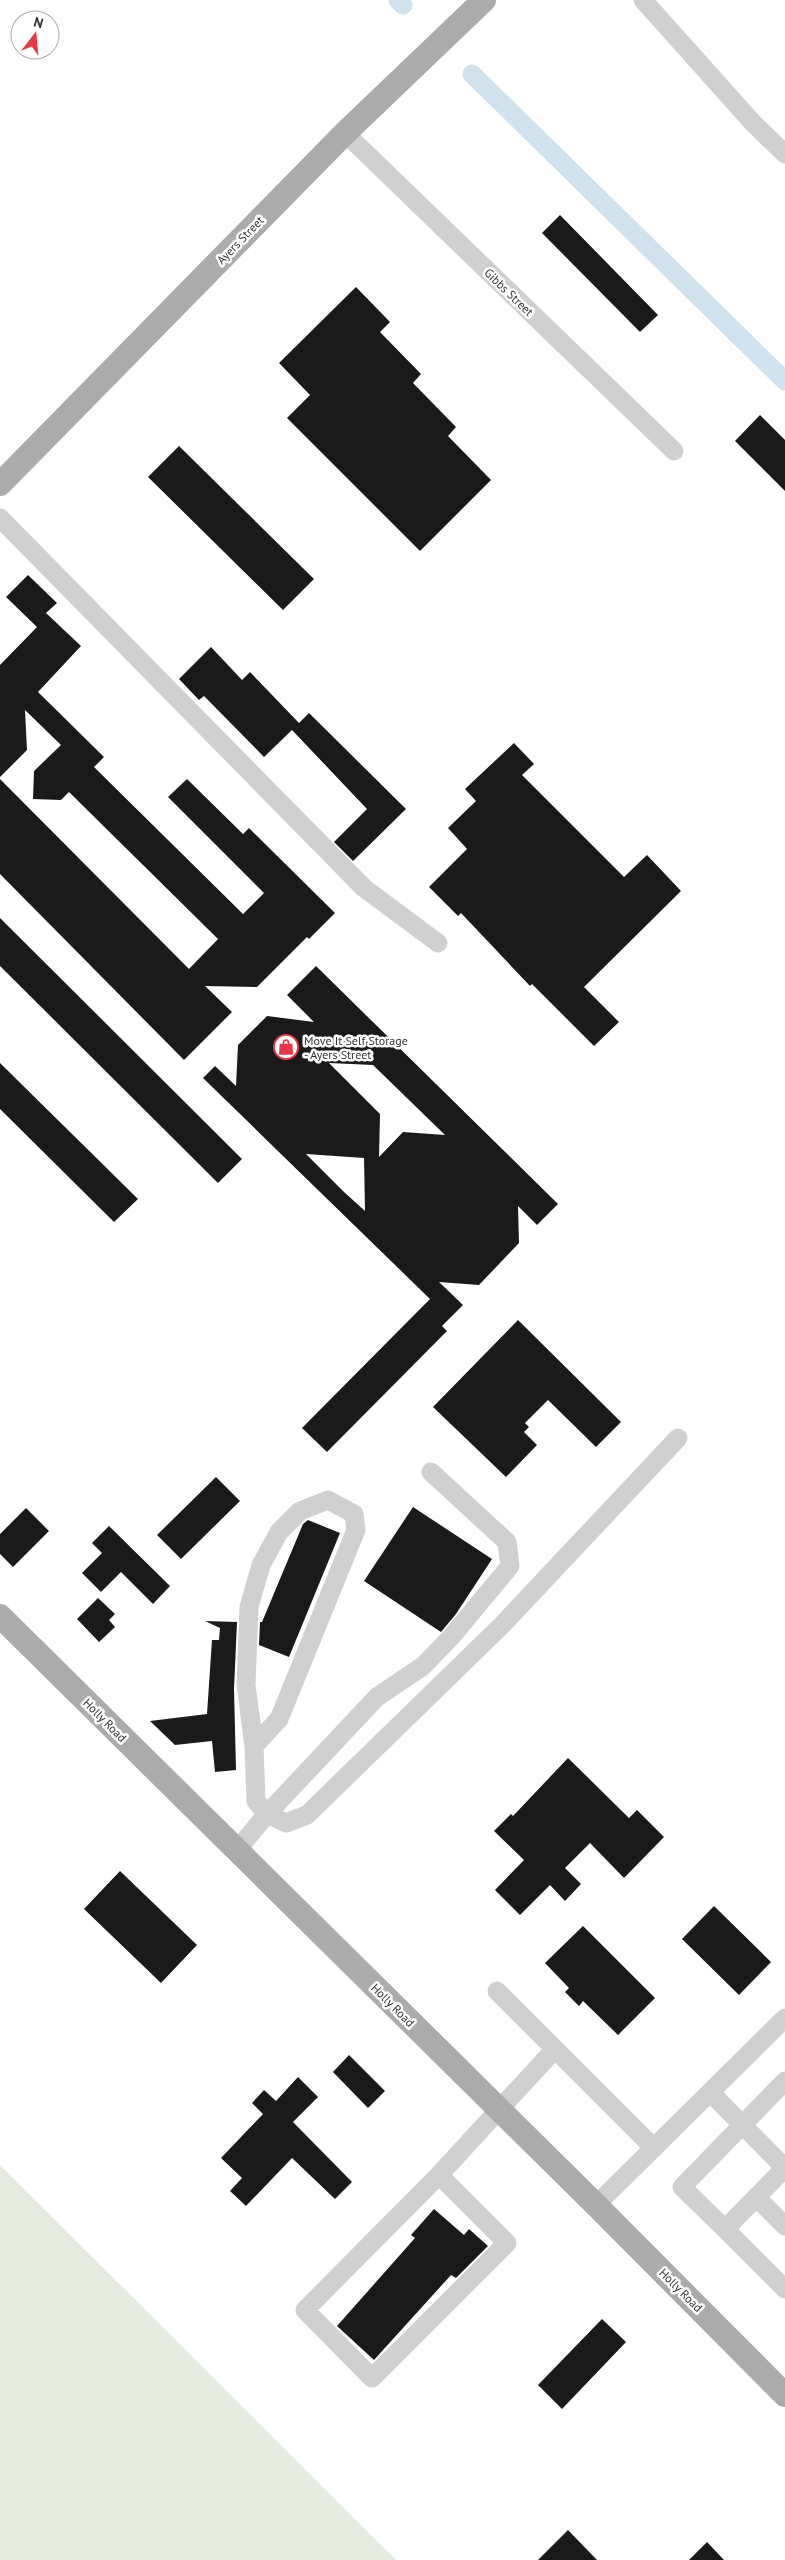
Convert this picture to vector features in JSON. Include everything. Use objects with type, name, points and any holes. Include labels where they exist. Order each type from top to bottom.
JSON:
[{"type":"main road","name":"Ayers Street","points":[[0,484],[345,133],[484,0]]},
{"type":"main road","name":"Holly Road","points":[[0,1616],[596,2205],[785,2396]]},
{"type":"street","points":[[642,0],[753,123],[785,154]]},
{"type":"street","name":"Gibbs Street","points":[[345,133],[674,451]]},
{"type":"street","points":[[0,518],[364,888],[438,943]]},
{"type":"street","points":[[254,1746],[279,1719],[356,1530],[354,1514],[328,1500],[300,1510],[278,1532],[261,1565],[249,1607],[246,1685],[254,1746],[256,1801],[268,1814],[286,1823],[307,1815],[502,1625],[678,1438]]},
{"type":"street","points":[[238,1850],[268,1814],[377,1696],[423,1666],[452,1636],[510,1566],[506,1542],[430,1472]]},
{"type":"street","points":[[497,1991],[654,2148]]},
{"type":"street","points":[[596,2205],[785,2018]]},
{"type":"street","points":[[439,2175],[507,2242],[372,2378],[305,2310],[439,2175],[555,2049]]},
{"type":"street","points":[[785,2081],[682,2187],[785,2289]]},
{"type":"street","points":[[710,2092],[785,2168],[725,2229]]},
{"type":"street","points":[[756,2197],[785,2226]]},
{"type":"shaded area","points":[[0,2165],[396,2560],[0,2560]]},
{"type":"building","points":[[560,215],[658,315],[640,332],[542,233]]},
{"type":"building","points":[[356,287],[390,322],[380,332],[421,374],[413,383],[456,427],[448,436],[491,480],[420,551],[287,418],[310,395],[279,363]]},
{"type":"building","points":[[760,415],[785,440],[785,491],[735,441]]},
{"type":"building","points":[[179,446],[314,579],[283,610],[148,477]]},
{"type":"building","points":[[28,575],[57,603],[46,613],[81,646],[38,692],[104,757],[94,767],[243,914],[264,893],[168,797],[187,779],[243,834],[249,828],[335,913],[309,939],[307,937],[257,987],[205,986],[232,1012],[184,1060],[0,874],[0,779],[189,969],[218,939],[69,792],[61,800],[33,799],[34,771],[61,745],[25,710],[27,750],[0,777],[0,665],[37,627],[6,597]]},
{"type":"building","points":[[211,647],[242,680],[250,672],[299,723],[309,713],[406,809],[353,861],[334,842],[367,809],[292,730],[264,757],[204,696],[199,700],[179,679]]},
{"type":"building","points":[[514,743],[534,764],[522,775],[624,877],[647,855],[681,891],[584,987],[619,1022],[594,1046],[532,984],[530,986],[461,913],[458,916],[429,887],[467,849],[448,828],[476,801],[465,789]]},
{"type":"building","points":[[0,918],[242,1159],[218,1183],[0,966]]},
{"type":"building","points":[[316,966],[558,1204],[537,1225],[518,1206],[519,1243],[479,1285],[439,1282],[463,1305],[442,1326],[447,1331],[327,1452],[302,1428],[430,1299],[203,1078],[215,1066],[236,1086],[238,1045],[267,1016],[314,1022],[287,995]],"holes":[[[329,1063],[373,1065],[445,1135],[403,1132],[379,1157],[380,1114]],[[306,1154],[364,1158],[365,1211],[344,1192]]]},
{"type":"building","points":[[0,1063],[138,1199],[114,1222],[0,1109]]},
{"type":"building","points":[[518,1320],[621,1422],[596,1447],[548,1400],[525,1423],[529,1427],[524,1432],[537,1445],[506,1477],[433,1407]]},
{"type":"building","points":[[216,1477],[240,1501],[181,1559],[157,1535]]},
{"type":"building","points":[[413,1507],[492,1559],[456,1614],[441,1632],[364,1581]]},
{"type":"building","points":[[26,1508],[49,1531],[13,1567],[0,1554],[0,1534]]},
{"type":"building","points":[[308,1520],[340,1533],[289,1657],[259,1645],[260,1622],[262,1622],[303,1524]]},
{"type":"building","points":[[109,1526],[170,1586],[153,1604],[121,1572],[101,1592],[82,1573],[102,1553],[92,1543]]},
{"type":"building","points":[[98,1598],[115,1614],[109,1620],[115,1627],[99,1642],[77,1619]]},
{"type":"building","points":[[205,1621],[237,1622],[234,1689],[236,1770],[215,1772],[212,1741],[175,1745],[150,1721],[207,1714],[212,1640],[219,1640],[220,1628]]},
{"type":"building","points":[[568,1758],[629,1818],[637,1810],[664,1837],[624,1878],[590,1843],[565,1868],[581,1884],[565,1901],[550,1885],[520,1915],[495,1890],[524,1860],[494,1831],[511,1814],[513,1816]]},
{"type":"building","points":[[120,1871],[197,1945],[161,1983],[84,1909]]},
{"type":"building","points":[[714,1906],[771,1962],[739,1995],[682,1939]]},
{"type":"building","points":[[583,1926],[655,1998],[618,2035],[583,2001],[579,2006],[565,1992],[569,1988],[545,1963]]},
{"type":"building","points":[[349,2055],[385,2091],[368,2108],[333,2072]]},
{"type":"building","points":[[298,2077],[318,2097],[293,2122],[352,2182],[335,2199],[292,2158],[246,2206],[230,2191],[242,2178],[221,2158],[263,2114],[252,2103],[264,2090],[276,2101]]},
{"type":"building","points":[[434,2209],[464,2235],[469,2229],[488,2246],[456,2278],[451,2275],[374,2360],[337,2326],[415,2238],[411,2235]]},
{"type":"building","points":[[602,2319],[626,2342],[562,2409],[538,2385]]},
{"type":"building","points":[[568,2530],[597,2560],[538,2560]]},
{"type":"building","points":[[707,2542],[724,2560],[689,2560]]},
{"type":"waterway","points":[[398,0],[403,5]]},
{"type":"waterway","points":[[472,74],[785,381]]},
{"type":"place","name":"Move It Self Storage - Ayers Street","points":[[286,1047]]}]
